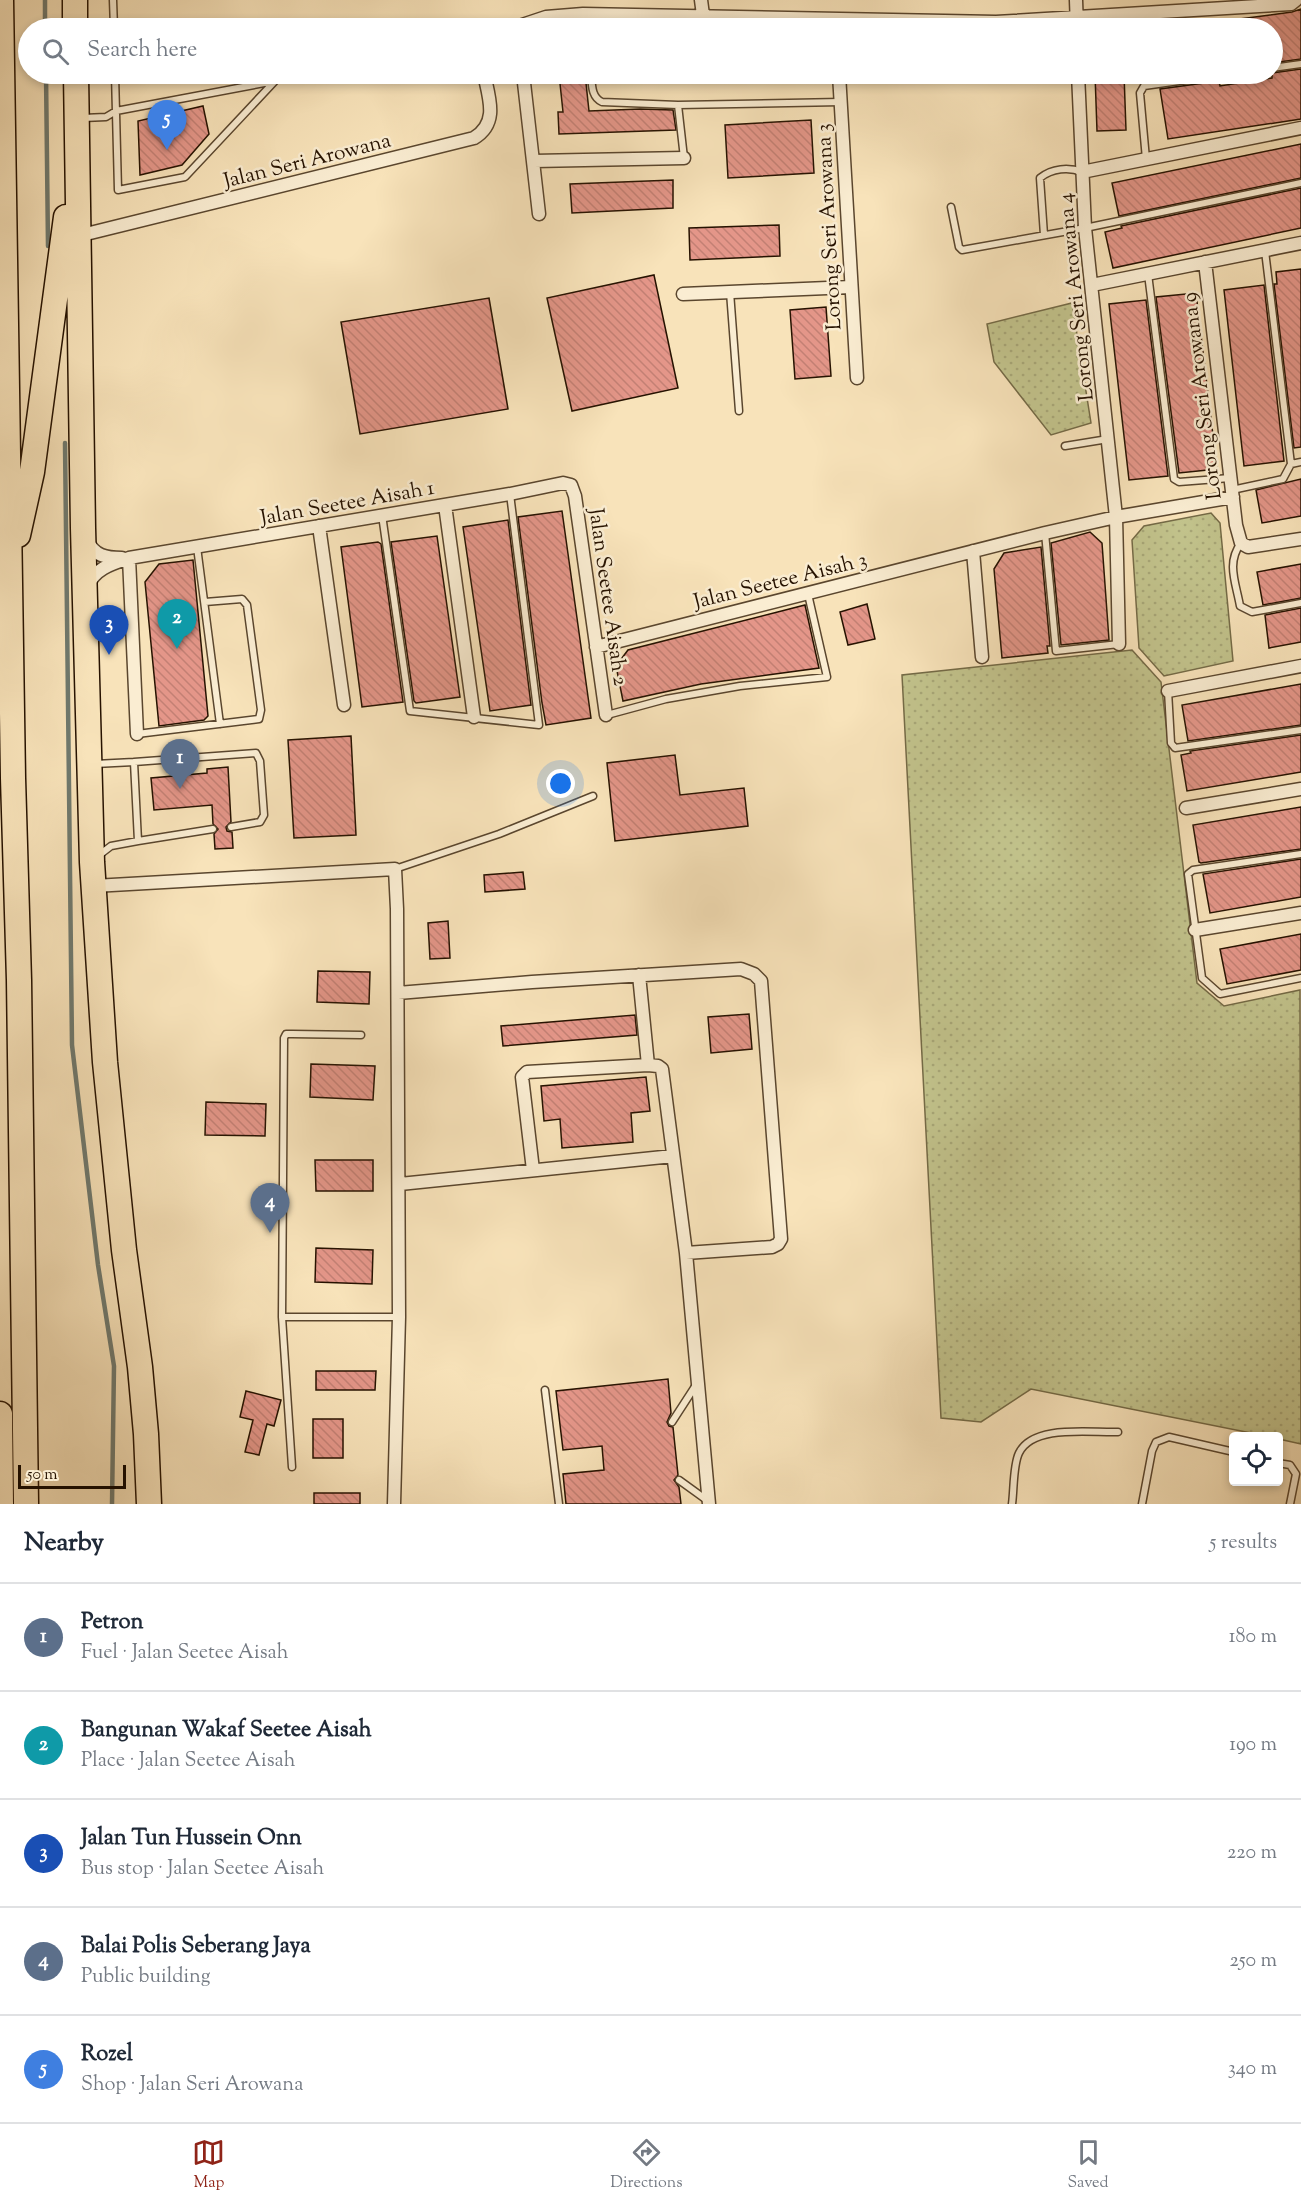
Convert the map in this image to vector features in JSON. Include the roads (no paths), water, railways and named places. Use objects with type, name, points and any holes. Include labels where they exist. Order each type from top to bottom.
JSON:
[{"type":"highway","points":[[1,0],[26,1504]]},
{"type":"highway","points":[[75,0],[75,18]]},
{"type":"highway","points":[[76,84],[88,765],[98,987],[124,1250],[140,1367],[149,1504]]},
{"type":"highway","points":[[10,563],[23,519],[32,472],[53,305],[77,154]]},
{"type":"highway","points":[[0,1414],[1,1504]]},
{"type":"street","points":[[701,0],[703,15]]},
{"type":"street","points":[[1076,0],[1076,18]]},
{"type":"street","points":[[1133,18],[1291,4],[1296,0]]},
{"type":"street","points":[[543,18],[583,14],[703,15],[747,18]]},
{"type":"street","name":"Jalan Seri Arowana","points":[[78,236],[474,138],[483,132],[489,123],[490,106],[486,84]]},
{"type":"street","points":[[524,84],[539,214]]},
{"type":"street","name":"Lorong Seri Arowana 3","points":[[839,84],[857,378]]},
{"type":"street","name":"Lorong Seri Arowana 4","points":[[1078,84],[1085,228],[1116,517],[1119,644]]},
{"type":"street","points":[[1082,172],[1301,128]]},
{"type":"street","points":[[534,161],[684,158]]},
{"type":"street","points":[[1092,285],[1301,243]]},
{"type":"street","name":"Lorong Seri Arowana 9","points":[[1205,262],[1236,525],[1242,543]]},
{"type":"street","points":[[683,294],[851,287]]},
{"type":"street","name":"Jalan Seetee Aisah 1","points":[[84,592],[96,572],[129,558],[510,494],[563,483],[570,485]]},
{"type":"street","name":"Jalan Seetee Aisah 2","points":[[570,485],[575,496],[606,715]]},
{"type":"street","name":"Jalan Seetee Aisah 3","points":[[596,647],[1232,488]]},
{"type":"street","points":[[445,505],[474,717]]},
{"type":"street","points":[[319,526],[344,705]]},
{"type":"street","name":"Jalan Seetee Aisah 1","points":[[83,528],[89,546],[97,554],[105,557],[129,558]]},
{"type":"street","points":[[1242,543],[1248,547],[1301,539]]},
{"type":"street","points":[[974,551],[982,657]]},
{"type":"street","points":[[129,558],[137,734]]},
{"type":"street","points":[[1168,691],[1301,666]]},
{"type":"street","points":[[1186,808],[1301,789]]},
{"type":"street","points":[[94,886],[395,869],[400,1184],[394,1504]]},
{"type":"street","points":[[1196,930],[1301,913]]},
{"type":"street","points":[[398,993],[741,969],[754,974],[760,981],[781,1239],[772,1247],[686,1253]]},
{"type":"street","points":[[639,975],[648,1065]]},
{"type":"street","points":[[533,1170],[522,1077],[527,1072],[648,1065],[662,1069],[686,1253],[709,1503]]},
{"type":"street","points":[[400,1184],[673,1156]]},
{"type":"lane","points":[[113,0],[114,18]]},
{"type":"lane","points":[[583,14],[584,18]]},
{"type":"lane","points":[[1283,66],[1301,64]]},
{"type":"lane","points":[[115,84],[118,190],[185,177],[272,84]]},
{"type":"lane","points":[[76,118],[106,117],[116,111],[259,84]]},
{"type":"lane","points":[[592,84],[592,91],[597,100],[602,102],[678,105],[840,102]]},
{"type":"lane","points":[[1146,159],[1140,93],[1144,86],[1158,84]]},
{"type":"lane","points":[[678,105],[684,158]]},
{"type":"lane","points":[[1044,236],[1040,178],[1047,172],[1072,168],[1082,172]]},
{"type":"lane","points":[[951,207],[959,247],[962,250],[1085,228],[1301,183]]},
{"type":"lane","points":[[1148,274],[1174,479],[1179,482],[1232,488],[1283,479],[1291,464],[1265,250]]},
{"type":"lane","points":[[730,292],[739,411]]},
{"type":"lane","points":[[1065,446],[1108,439]]},
{"type":"lane","points":[[1291,464],[1301,462]]},
{"type":"lane","points":[[382,515],[410,711],[539,725],[510,494]]},
{"type":"lane","points":[[1045,533],[1056,651],[1119,644]]},
{"type":"lane","points":[[1242,543],[1234,553],[1232,562],[1240,606],[1252,612],[1301,603]]},
{"type":"lane","points":[[197,547],[220,724]]},
{"type":"lane","points":[[606,715],[666,699],[740,686],[827,677],[808,594]]},
{"type":"lane","points":[[137,734],[259,719],[261,710],[248,605],[242,599],[205,602]]},
{"type":"lane","points":[[1168,691],[1171,743],[1175,748],[1301,730]]},
{"type":"lane","points":[[88,765],[256,753],[260,760],[264,815],[260,822],[231,826]]},
{"type":"lane","points":[[134,762],[138,841]]},
{"type":"lane","points":[[395,869],[499,834],[593,796]]},
{"type":"lane","points":[[92,862],[102,851],[111,846],[213,829]]},
{"type":"lane","points":[[1301,854],[1192,870],[1188,873],[1202,978],[1220,994],[1301,978]]},
{"type":"lane","points":[[292,1467],[282,1317],[284,1038],[286,1034],[361,1035]]},
{"type":"lane","points":[[282,1317],[399,1317]]},
{"type":"lane","points":[[672,1422],[697,1383]]},
{"type":"lane","points":[[545,1390],[559,1504]]},
{"type":"lane","points":[[1012,1504],[1018,1455],[1026,1442],[1045,1433],[1118,1432]]},
{"type":"lane","points":[[1142,1504],[1152,1451],[1156,1442],[1169,1437],[1229,1451]]},
{"type":"lane","points":[[1283,1464],[1290,1465],[1296,1474],[1290,1504]]},
{"type":"lane","points":[[679,1480],[709,1503]]},
{"type":"waterway","points":[[45,0],[45,18]]},
{"type":"waterway","points":[[46,84],[48,246]]},
{"type":"waterway","points":[[65,443],[72,1045],[98,1265],[114,1366],[112,1504]]},
{"type":"place","name":"Rozel","points":[[167,150]]},
{"type":"place","name":"Bangunan Wakaf Seetee Aisah","points":[[177,649]]},
{"type":"place","name":"Jalan Tun Hussein Onn","points":[[109,655]]},
{"type":"place","name":"Petron","points":[[180,789]]},
{"type":"place","name":"Balai Polis Seberang Jaya","points":[[270,1233]]}]
